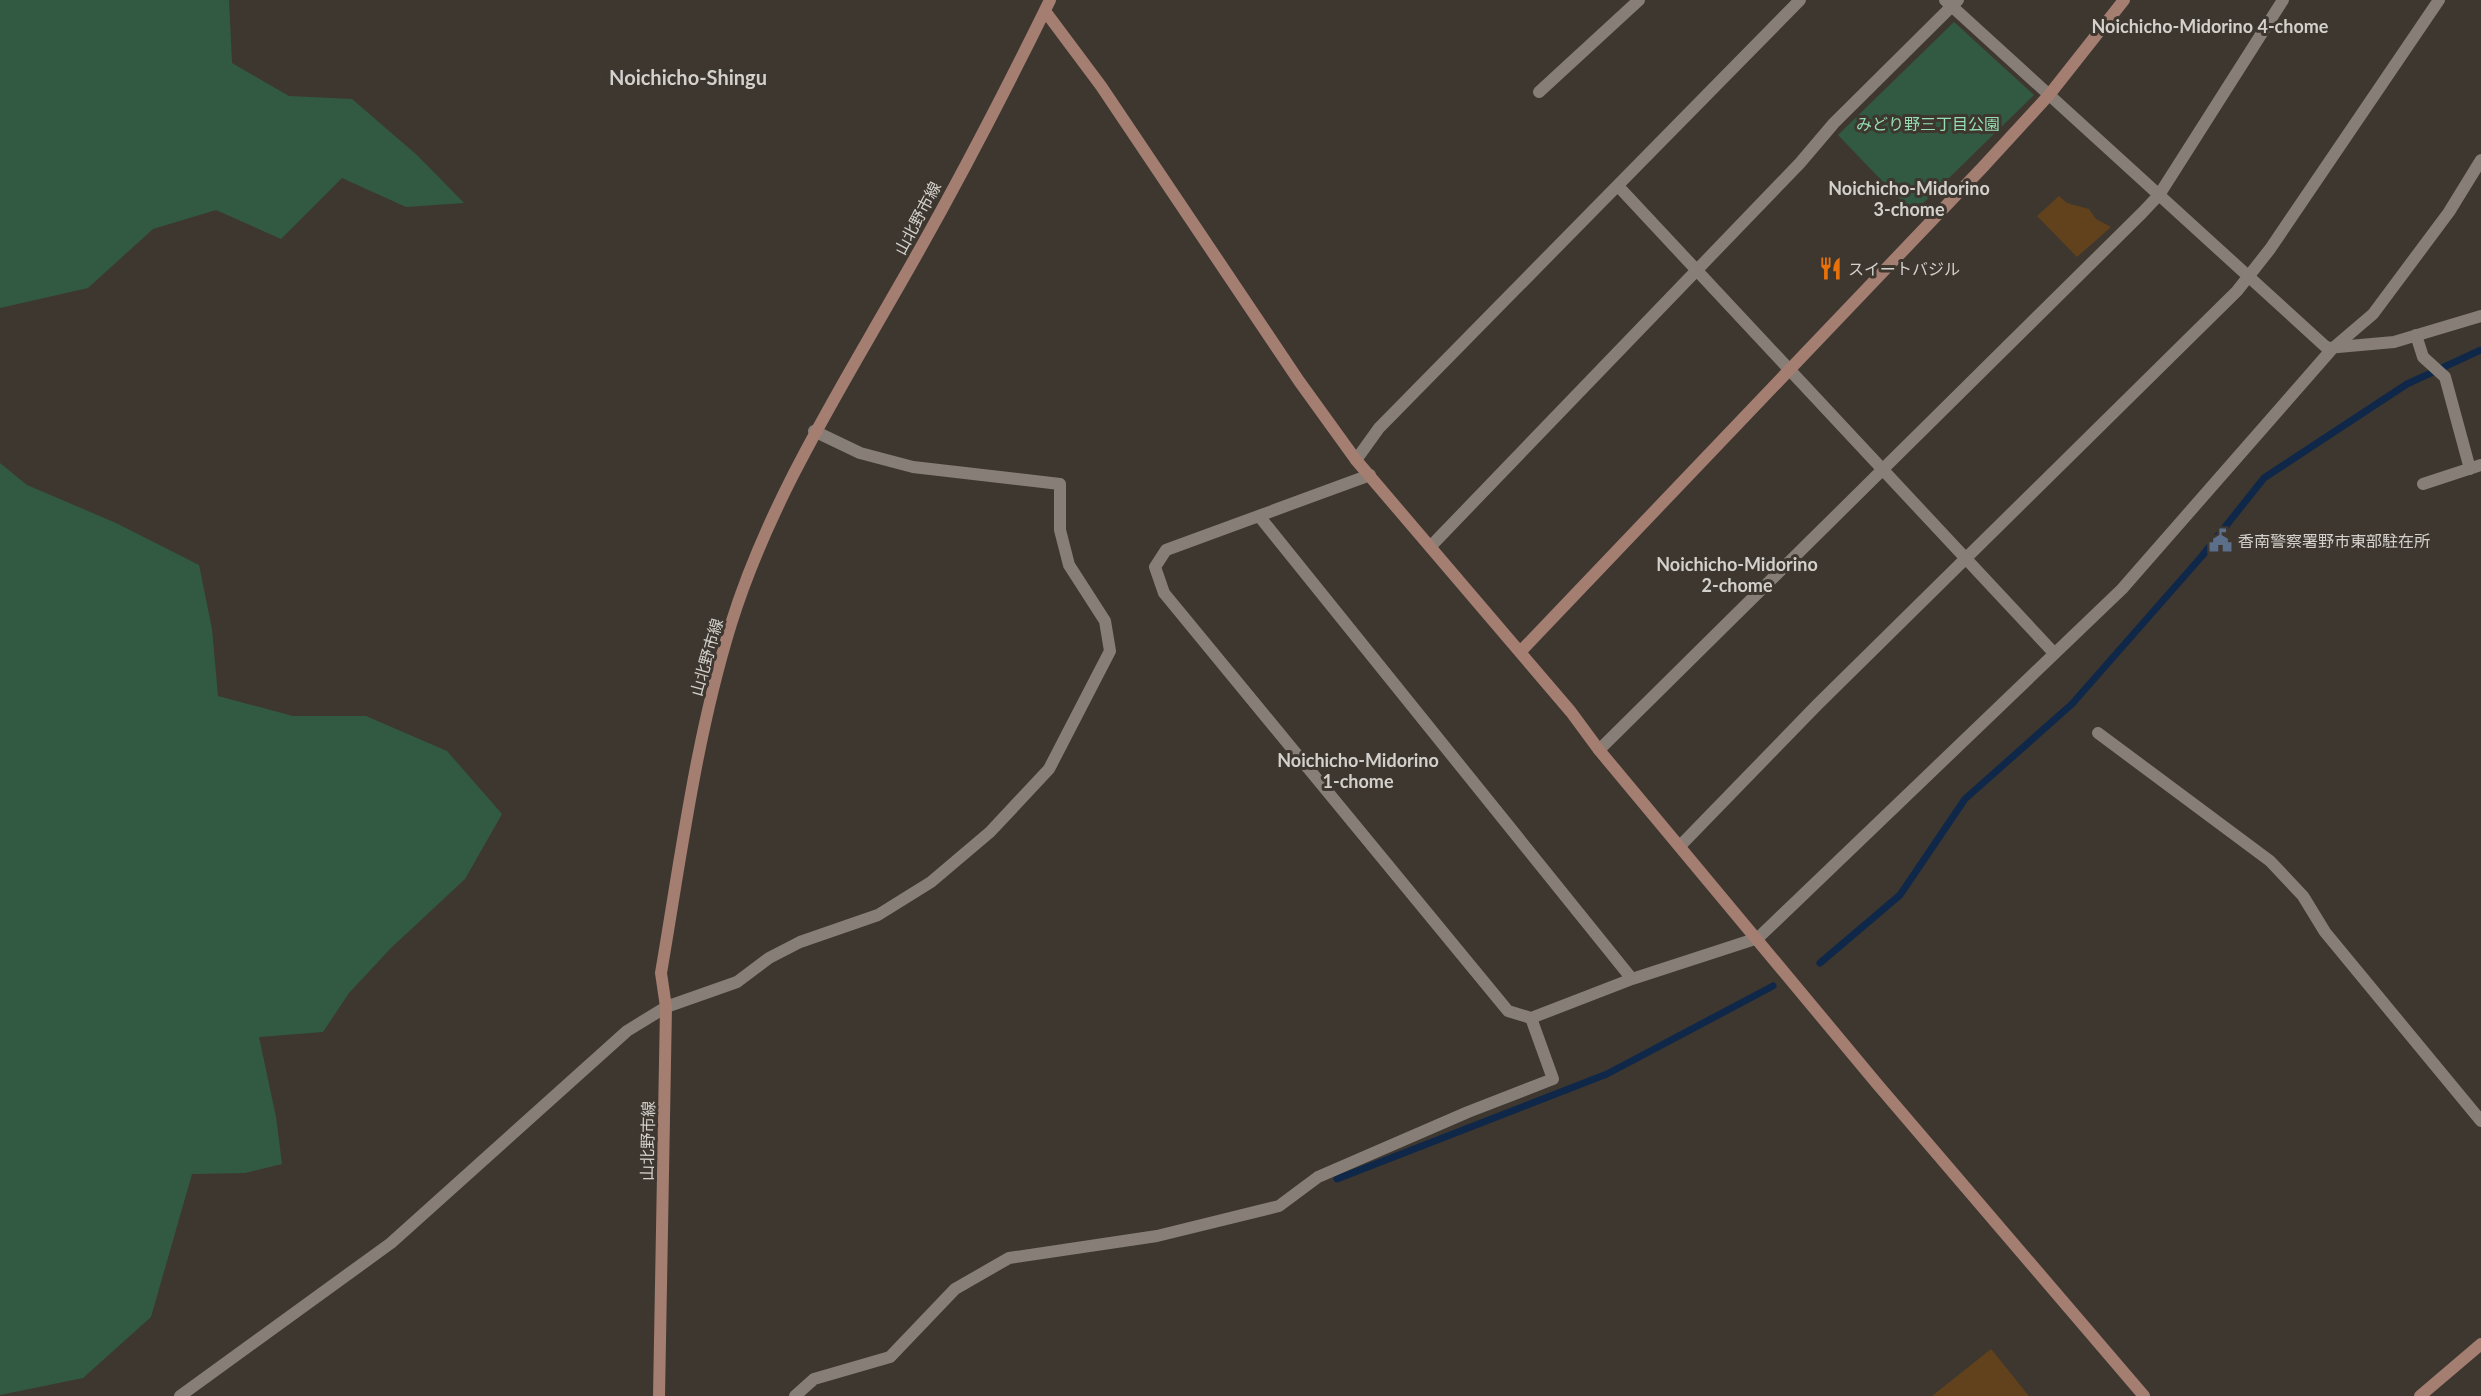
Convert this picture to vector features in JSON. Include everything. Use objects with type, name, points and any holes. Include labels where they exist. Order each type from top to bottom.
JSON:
[{"type":"street","points":[[1539,93],[1639,0]]},
{"type":"street","points":[[1356,460],[1379,428],[1800,0]]},
{"type":"street","points":[[1521,651],[1791,371],[2049,95],[2124,0]]},
{"type":"street","points":[[1599,750],[1884,470],[2158,195],[2283,0]]},
{"type":"street","points":[[1680,846],[1817,705],[1967,560],[2004,519],[2237,291],[2270,249],[2439,0]]},
{"type":"street","points":[[1431,546],[1696,272],[1800,163],[1834,123],[1952,2],[2049,95],[2202,232],[2229,262],[2248,275],[2327,348],[2394,342],[2481,316]]},
{"type":"street","points":[[1048,5],[1299,381],[1356,460],[1521,651],[1599,750],[1758,938],[1878,1085],[2144,1396]]},
{"type":"street","name":"山北野市線","points":[[659,1396],[666,1007],[661,973],[704,726],[732,622],[760,550],[814,431],[898,289],[1048,5]]},
{"type":"street","points":[[1370,475],[1166,550],[1155,567],[1164,593],[1508,1011],[1531,1018],[1632,980],[1758,938],[2122,589],[2332,349],[2373,314],[2449,212],[2481,160]]},
{"type":"street","points":[[1618,186],[2054,653]]},
{"type":"street","points":[[2416,335],[2423,357],[2445,377],[2476,467],[2424,484]]},
{"type":"street","points":[[180,1396],[391,1243],[627,1031],[666,1007],[737,982],[769,958],[800,942],[878,915],[931,882],[990,832],[1048,769],[1110,651],[1105,621],[1069,566],[1060,530],[1060,484],[913,467],[860,453],[814,431]]},
{"type":"street","points":[[1259,516],[1632,980]]},
{"type":"street","points":[[2098,733],[2270,861],[2303,896],[2325,932],[2481,1121]]},
{"type":"street","points":[[795,1396],[814,1379],[890,1357],[955,1289],[1009,1258],[1156,1236],[1279,1206],[1318,1177],[1468,1112],[1553,1079],[1531,1018]]},
{"type":"street","points":[[2420,1396],[2481,1344]]},
{"type":"green space","points":[[0,0],[229,0],[232,63],[289,96],[352,99],[418,156],[464,203],[406,207],[342,178],[281,239],[216,210],[153,229],[88,288],[0,308]]},
{"type":"green space","name":"みどり野三丁目公園","points":[[1954,22],[2034,95],[1913,213],[1838,135]]},
{"type":"green space","points":[[0,463],[27,485],[116,523],[199,565],[212,629],[218,696],[293,716],[366,716],[447,751],[502,814],[465,879],[391,948],[349,993],[323,1032],[259,1037],[276,1117],[282,1164],[245,1173],[192,1174],[151,1317],[83,1378],[0,1395]]},
{"type":"building","points":[[2059,196],[2067,203],[2089,209],[2096,219],[2111,227],[2077,257],[2037,216]]},
{"type":"building","points":[[1991,1349],[2029,1396],[1932,1396]]},
{"type":"waterway","points":[[1820,963],[1900,895],[1965,799],[2072,704],[2202,556],[2264,478],[2407,384],[2481,350]]},
{"type":"waterway","points":[[1337,1179],[1607,1074],[1773,986]]},
{"type":"place","name":"スイートバジル","points":[[1830,268]]},
{"type":"place","name":"香南警察署野市東部駐在所","points":[[2220,540]]},
{"type":"district","name":"Noichicho-Midorino 4-chome","points":[[2210,26]]},
{"type":"district","name":"Noichicho-Shingu","points":[[688,77]]},
{"type":"district","name":"Noichicho-Midorino 3-chome","points":[[1909,198]]},
{"type":"district","name":"Noichicho-Midorino 2-chome","points":[[1737,574]]},
{"type":"district","name":"Noichicho-Midorino 1-chome","points":[[1358,770]]}]
